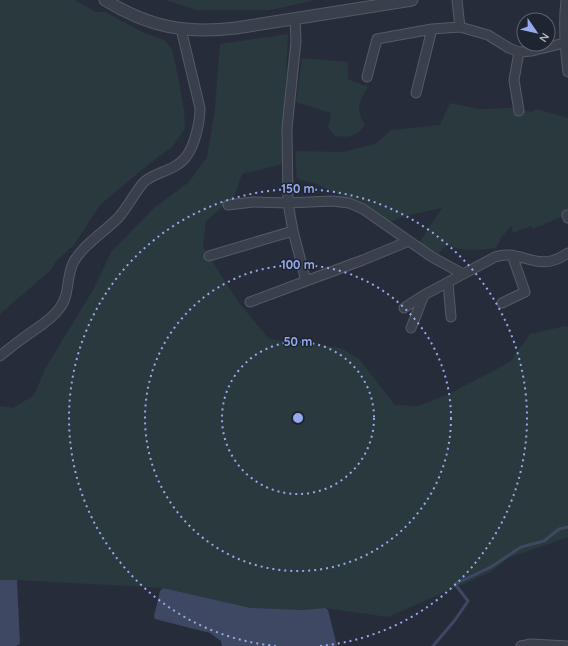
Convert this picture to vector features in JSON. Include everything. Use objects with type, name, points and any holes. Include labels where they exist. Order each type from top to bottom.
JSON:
[{"type":"street","points":[[105,0],[124,12],[140,19],[181,29],[213,31],[412,0]]},
{"type":"street","points":[[458,0],[460,27]]},
{"type":"street","points":[[566,0],[564,11],[564,42],[568,72]]},
{"type":"street","points":[[295,19],[296,41],[287,128],[288,203],[292,231],[306,281]]},
{"type":"street","points":[[367,77],[378,39],[432,29],[460,27],[488,35],[516,51]]},
{"type":"street","points":[[0,356],[43,324],[60,309],[67,294],[73,264],[83,251],[119,217],[144,182],[177,165],[186,157],[191,148],[200,118],[200,108],[181,29]]},
{"type":"street","points":[[416,93],[432,29]]},
{"type":"street","points":[[556,44],[564,42]]},
{"type":"street","points":[[519,52],[514,80],[519,111]]},
{"type":"street","points":[[228,205],[253,202],[288,203],[332,200],[349,203],[363,209],[432,257],[463,274]]},
{"type":"street","points":[[209,256],[292,231]]},
{"type":"street","points":[[250,302],[363,260],[409,241]]},
{"type":"street","points":[[404,308],[424,295],[503,254],[543,263],[560,259],[568,253]]},
{"type":"street","points":[[502,303],[525,292],[512,255]]},
{"type":"street","points":[[448,283],[451,317]]},
{"type":"street","points":[[411,328],[424,295]]},
{"type":"street","points":[[521,646],[531,644],[568,646]]},
{"type":"shaded area","points":[[0,0],[74,0],[96,12],[105,12],[142,32],[164,40],[172,49],[184,110],[185,129],[173,146],[100,205],[74,245],[55,262],[52,269],[0,314]]},
{"type":"shaded area","points":[[165,0],[315,0],[271,10],[197,10]]},
{"type":"shaded area","points":[[288,34],[282,164],[242,174],[234,197],[206,221],[203,247],[239,303],[269,339],[341,348],[359,359],[395,405],[418,406],[447,395],[510,362],[530,334],[565,326],[568,327],[568,537],[508,558],[491,572],[388,617],[325,608],[303,610],[251,608],[163,588],[0,580],[0,406],[13,408],[34,395],[46,367],[93,290],[111,252],[155,207],[189,182],[207,157],[215,108],[220,44]]},
{"type":"shaded area","points":[[302,58],[348,62],[348,79],[368,87],[360,101],[359,106],[360,115],[365,125],[358,132],[348,137],[335,136],[328,127],[331,113],[296,102]]},
{"type":"shaded area","points":[[450,103],[479,109],[512,108],[518,115],[522,110],[531,112],[537,109],[568,118],[568,214],[533,229],[531,226],[513,233],[511,226],[501,238],[496,248],[464,250],[446,245],[435,258],[419,243],[442,208],[405,216],[388,223],[345,205],[339,195],[317,184],[297,179],[295,151],[343,152],[375,144],[391,130],[440,125]]},
{"type":"water","points":[[0,580],[17,580],[20,644],[16,646],[0,646]]},
{"type":"water","points":[[163,588],[251,608],[303,610],[325,608],[328,610],[337,646],[222,646],[221,641],[210,633],[155,619],[154,616],[160,591]]},
{"type":"waterway","points":[[433,646],[455,620],[468,601],[455,584],[491,567],[521,547],[544,541],[559,529],[568,527]]}]
